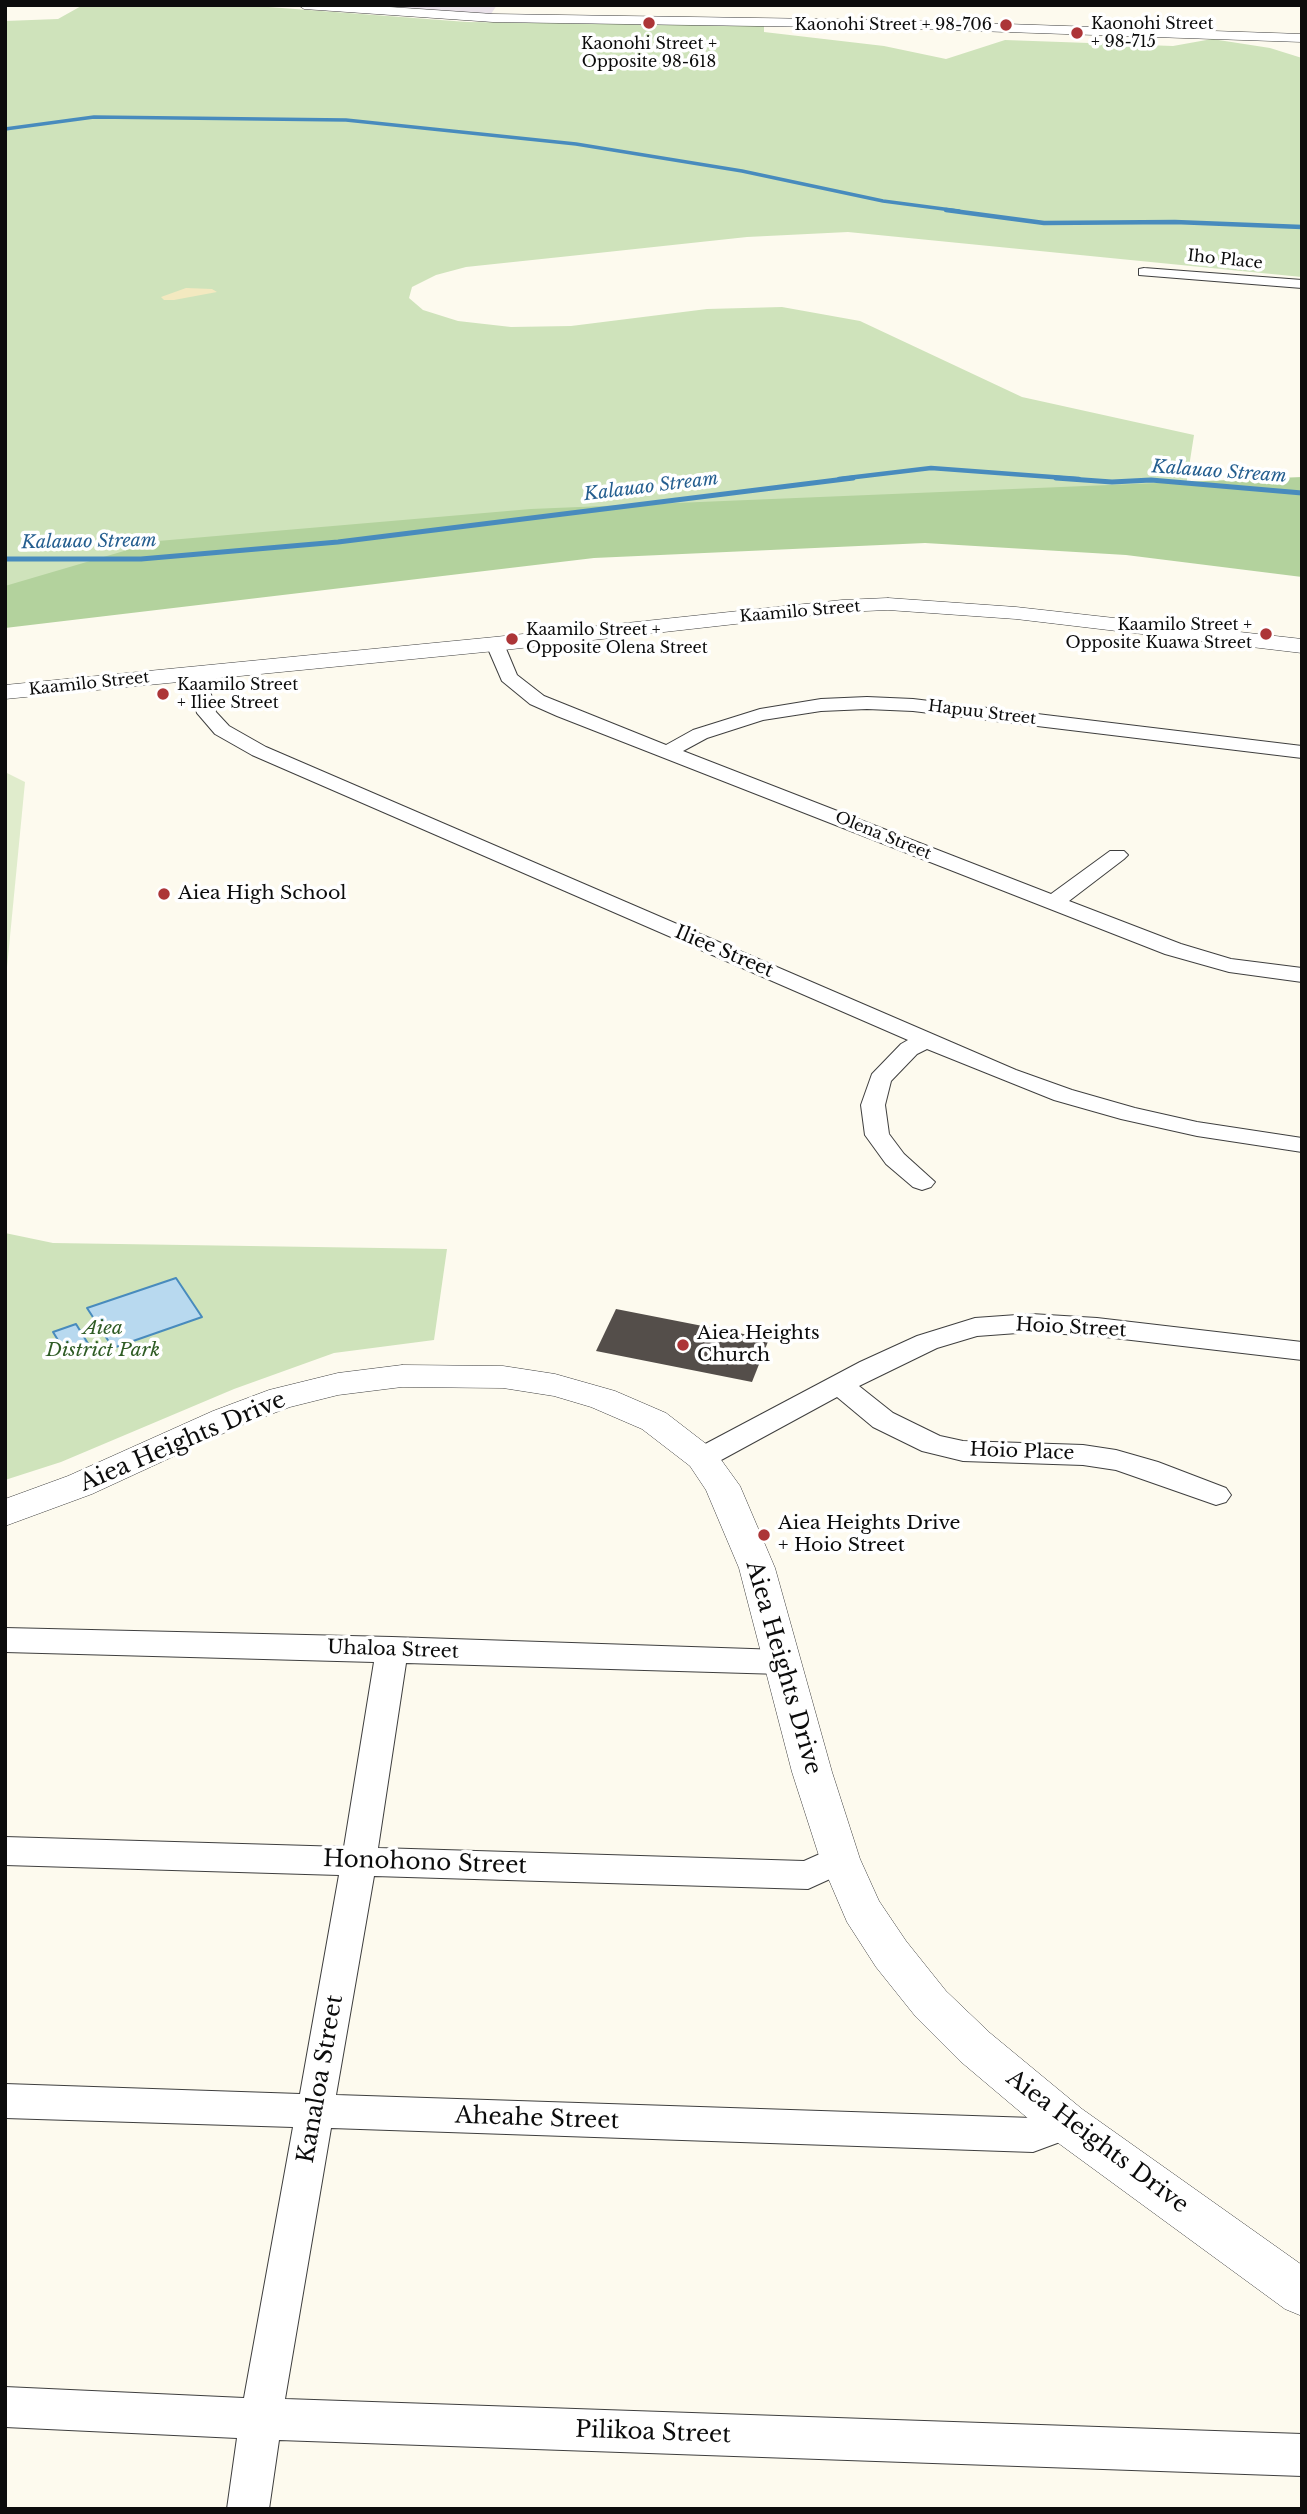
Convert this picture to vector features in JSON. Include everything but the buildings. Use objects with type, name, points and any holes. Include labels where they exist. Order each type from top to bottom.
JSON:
[{"type":"street","points":[[304,5],[493,18],[888,24],[1302,38]]},
{"type":"street","name":"Iho Place","points":[[1144,272],[1302,284]]},
{"type":"street","name":"Kaamilo Street","points":[[5,692],[495,644],[842,606],[888,604],[1016,613],[1302,646]]},
{"type":"street","name":"Olena Street","points":[[495,644],[509,677],[537,700],[1173,949],[1229,965],[1302,975]]},
{"type":"street","name":"Iliee Street","points":[[196,673],[207,713],[222,730],[258,751],[926,1040],[1063,1095],[1129,1114],[1197,1129],[1302,1145]]},
{"type":"street","name":"Hapuu Street","points":[[669,751],[700,734],[760,715],[821,705],[867,703],[927,706],[1302,752]]},
{"type":"street","points":[[1053,903],[1117,856]]},
{"type":"street","points":[[922,1182],[895,1159],[877,1135],[873,1105],[880,1079],[909,1049],[926,1040]]},
{"type":"street","name":"Hoio Street","points":[[702,1458],[927,1342],[975,1327],[1031,1323],[1097,1326],[1302,1351]]},
{"type":"street","name":"Aiea Heights Drive","points":[[5,1513],[117,1469],[225,1419],[281,1398],[338,1384],[402,1376],[503,1377],[555,1385],[603,1399],[654,1421],[702,1458],[722,1486],[757,1568],[840,1859],[862,1910],[891,1954],[931,2004],[975,2047],[1066,2123],[1302,2293]]},
{"type":"street","name":"Hoio Place","points":[[840,1385],[883,1420],[932,1444],[963,1451],[1083,1455],[1116,1460],[1216,1495]]},
{"type":"street","name":"Uhaloa Street","points":[[5,1640],[782,1662]]},
{"type":"street","name":"Kanaloa Street","points":[[248,2509],[261,2419],[359,1861],[391,1649]]},
{"type":"street","name":"Honohono Street","points":[[5,1852],[808,1875],[840,1859]]},
{"type":"street","name":"Aheahe Street","points":[[5,2101],[1033,2134],[1066,2123]]},
{"type":"street","name":"Pilikoa Street","points":[[5,2407],[261,2419],[1302,2455]]},
{"type":"shaded area","points":[[365,5],[497,5],[491,14]]},
{"type":"green space","points":[[83,5],[242,5],[467,22],[764,26],[764,32],[884,46],[946,59],[1005,40],[1173,46],[1212,39],[1270,48],[1302,58],[1302,277],[848,232],[747,237],[466,267],[436,275],[412,287],[409,298],[423,310],[458,321],[511,327],[571,326],[707,309],[782,307],[860,321],[1022,397],[1194,435],[1183,505],[5,596],[5,21],[58,19]]},
{"type":"green space","points":[[1302,477],[1302,577],[1126,555],[925,543],[594,558],[5,628],[5,586],[158,541],[531,509]]},
{"type":"green space","points":[[5,772],[25,782],[5,988]]},
{"type":"green space","name":"Aiea District Park","points":[[5,1233],[53,1243],[447,1249],[434,1340],[334,1353],[234,1389],[61,1462],[5,1480]]},
{"type":"sand","points":[[186,288],[212,289],[217,292],[174,300],[164,300],[161,297]]},
{"type":"water","points":[[176,1278],[202,1317],[113,1348],[87,1308]]},
{"type":"water","points":[[76,1324],[92,1350],[69,1358],[53,1332]]},
{"type":"waterway","points":[[5,129],[94,117],[346,120],[576,144],[742,171],[883,201],[959,211]]},
{"type":"waterway","points":[[946,210],[1044,223],[1175,222],[1302,227]]},
{"type":"waterway","name":"Kalauao Stream","points":[[839,479],[931,468],[1079,479]]},
{"type":"waterway","name":"Kalauao Stream","points":[[5,559],[141,559],[338,542],[853,478]]},
{"type":"waterway","name":"Kalauao Stream","points":[[1056,478],[1112,482],[1151,480],[1302,493]]},
{"type":"place","name":"Kaonohi Street + Opposite 98-618","points":[[649,23]]},
{"type":"place","name":"Kaonohi Street + 98-706","points":[[1006,25]]},
{"type":"place","name":"Kaonohi Street + 98-715","points":[[1077,33]]},
{"type":"place","name":"Kaamilo Street + Opposite Kuawa Street","points":[[1266,634]]},
{"type":"place","name":"Kaamilo Street + Opposite Olena Street","points":[[512,639]]},
{"type":"place","name":"Kaamilo Street + Iliee Street","points":[[163,694]]},
{"type":"place","name":"Aiea High School","points":[[164,894]]},
{"type":"place","name":"Aiea Heights Church","points":[[683,1345]]},
{"type":"place","name":"Aiea Heights Drive + Hoio Street","points":[[764,1535]]}]
